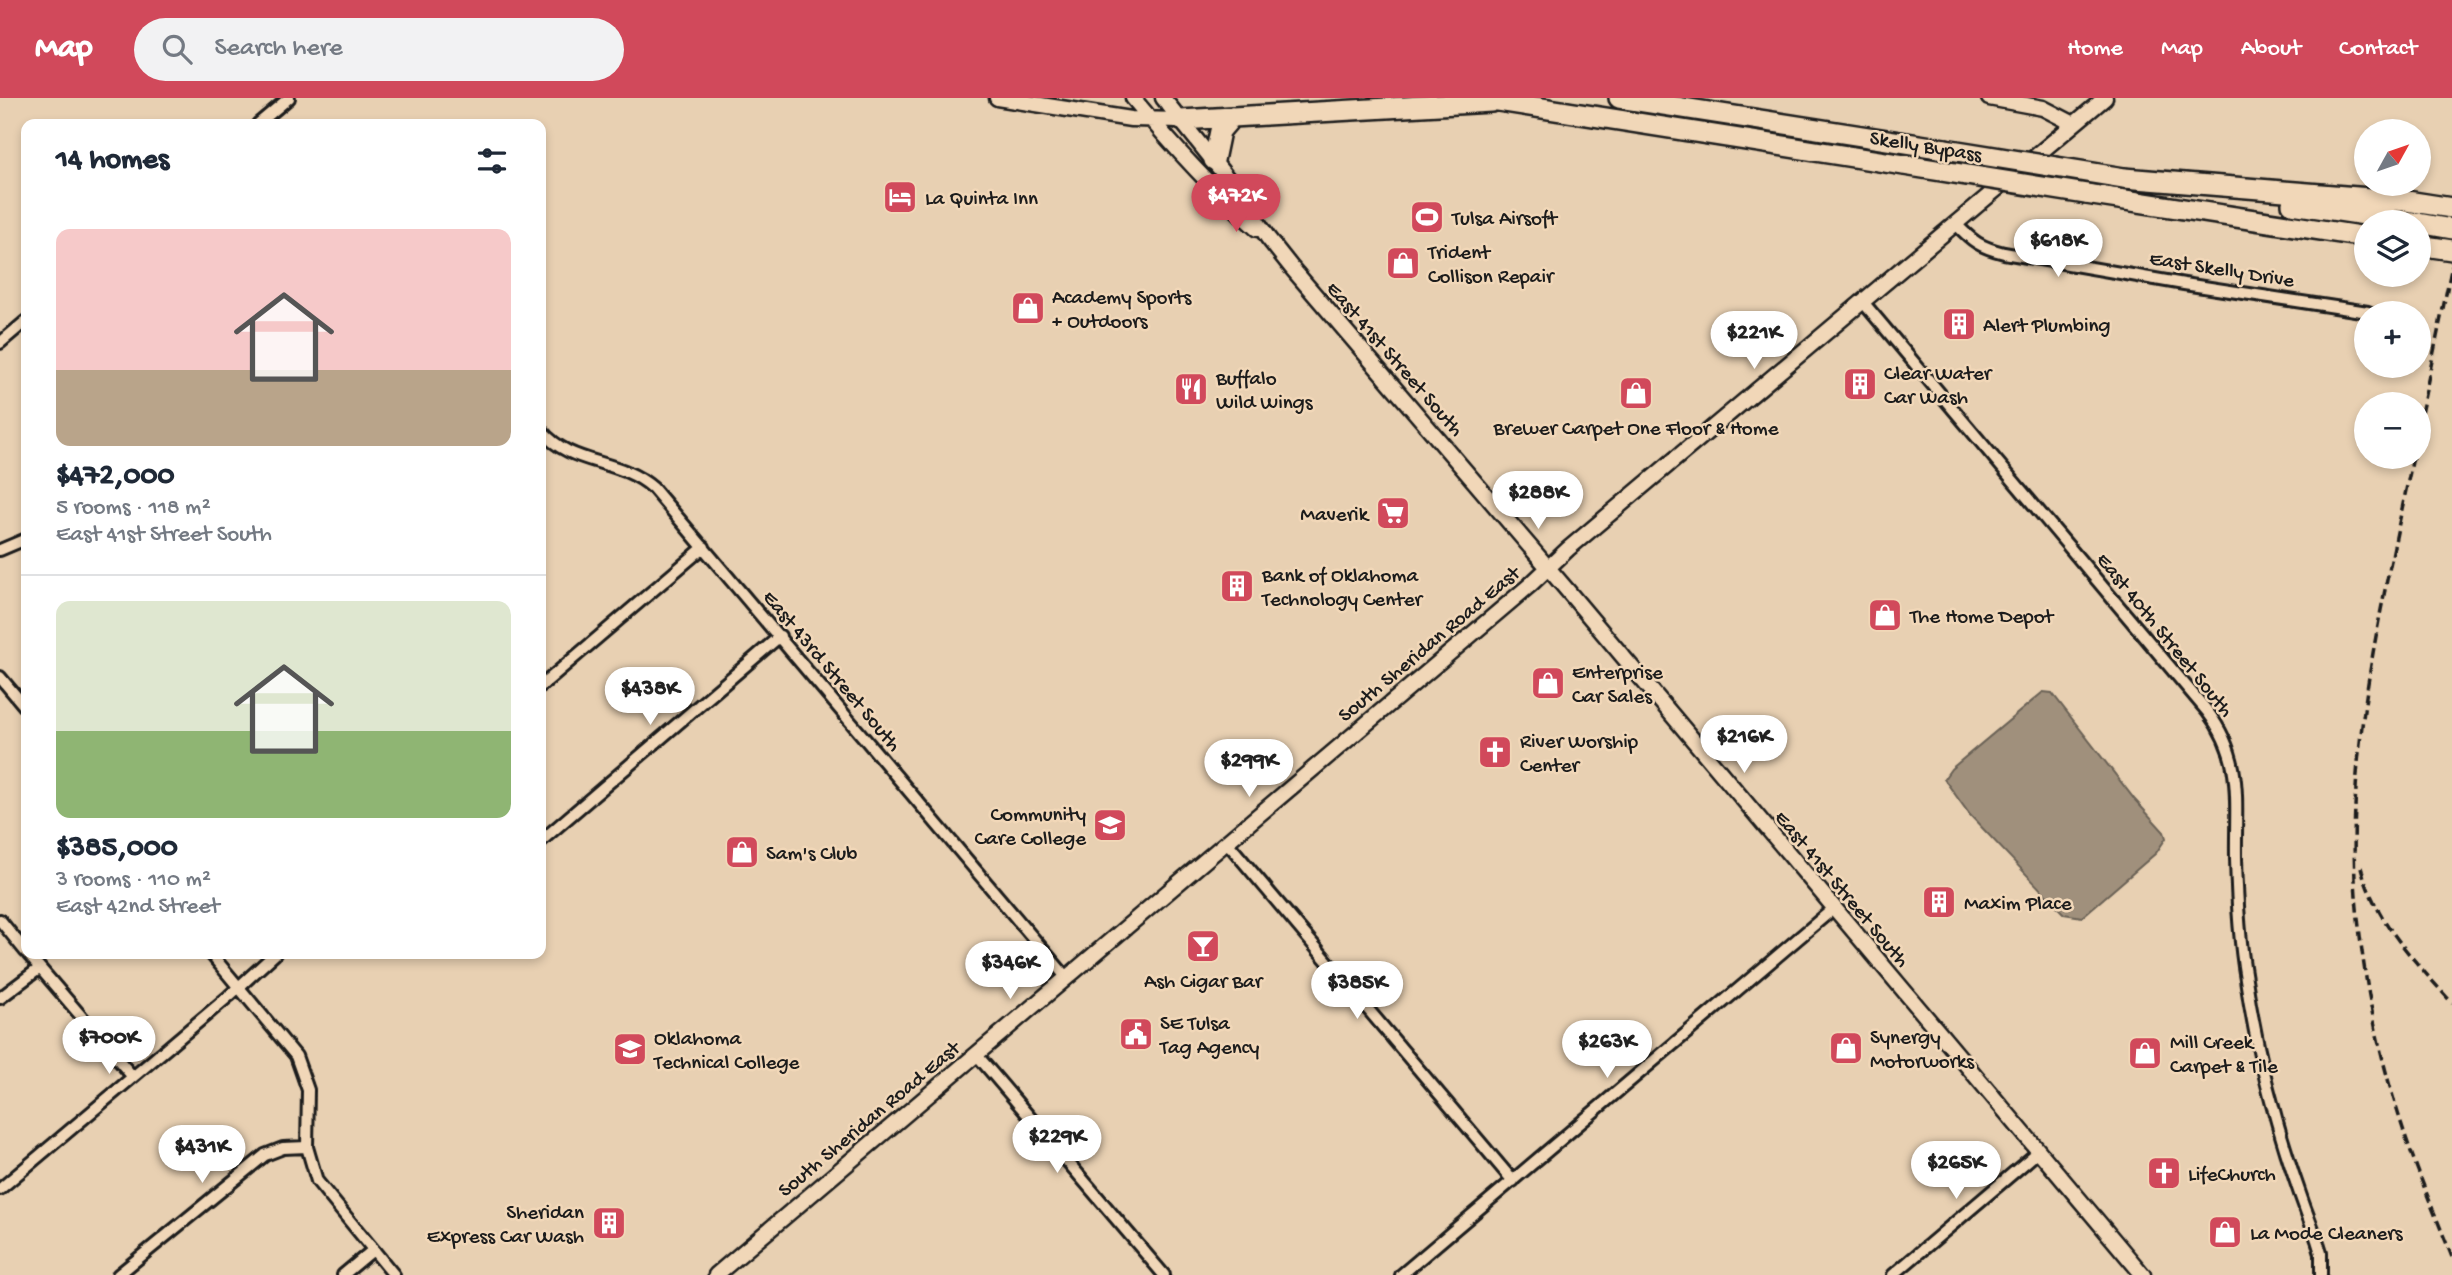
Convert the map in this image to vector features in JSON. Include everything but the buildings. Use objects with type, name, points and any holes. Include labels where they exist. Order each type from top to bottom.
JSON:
[{"type":"highway","name":"Skelly Bypass","points":[[1479,98],[2354,235]]},
{"type":"highway","name":"Skelly Bypass","points":[[1619,98],[2124,178],[2359,210]]},
{"type":"highway","points":[[1181,120],[1500,101]]},
{"type":"highway","points":[[1214,160],[1220,131],[1232,117]]},
{"type":"highway","points":[[2431,213],[2452,208]]},
{"type":"highway","name":"Skelly Bypass","points":[[2431,223],[2452,229]]},
{"type":"highway","points":[[2431,247],[2452,250]]},
{"type":"main road","points":[[997,98],[1131,119],[1181,120]]},
{"type":"main road","name":"East 41st Street South","points":[[1133,98],[1227,203],[1268,238]]},
{"type":"main road","name":"East 41st Street South","points":[[1163,98],[1240,193],[1268,238],[2143,1275]]},
{"type":"main road","points":[[1989,98],[2043,108],[2074,124]]},
{"type":"main road","name":"South Sheridan Road East","points":[[716,1275],[2105,98]]},
{"type":"street","points":[[264,119],[289,98]]},
{"type":"street","name":"East Skelly Drive","points":[[1956,224],[1982,247],[2004,253],[2354,310]]},
{"type":"street","name":"East 40th Street South","points":[[1863,302],[2207,711],[2226,738],[2236,781],[2239,914],[2253,1023],[2274,1116],[2317,1240],[2321,1270]]},
{"type":"street","points":[[0,343],[21,325]]},
{"type":"street","name":"East 43rd Street South","points":[[546,435],[573,454],[619,467],[644,480],[780,636],[1066,976]]},
{"type":"street","points":[[0,550],[21,541]]},
{"type":"street","points":[[546,682],[704,547]]},
{"type":"street","points":[[546,837],[780,636]]},
{"type":"street","points":[[0,677],[21,702]]},
{"type":"street","points":[[1226,841],[1513,1181]]},
{"type":"street","points":[[1401,1275],[1833,909]]},
{"type":"street","points":[[0,920],[21,946]]},
{"type":"street","points":[[32,959],[133,1077]]},
{"type":"street","points":[[215,959],[288,1044],[303,1073],[309,1102],[307,1147],[314,1173],[322,1188],[394,1275]]},
{"type":"street","points":[[0,1189],[270,959]]},
{"type":"street","points":[[0,998],[40,968]]},
{"type":"street","points":[[976,1054],[1164,1275]]},
{"type":"street","points":[[118,1275],[265,1155],[283,1148],[307,1147]]},
{"type":"street","points":[[1894,1275],[2039,1151]]},
{"type":"street","points":[[343,1275],[373,1250]]},
{"type":"shaded area","points":[[2043,692],[2052,693],[2135,800],[2164,832],[2166,838],[2156,853],[2082,917],[2064,914],[1970,815],[1944,779],[1951,769]]},
{"type":"railway","points":[[2426,392],[2452,265]]},
{"type":"railway","points":[[2410,469],[2367,691],[2359,749],[2355,868],[2365,974],[2385,1067],[2410,1149],[2452,1257]]},
{"type":"railway","points":[[2361,867],[2367,887],[2386,923],[2452,1003]]},
{"type":"place","name":"La Quinta Inn","points":[[900,197]]},
{"type":"place","name":"Tulsa Airsoft","points":[[1427,217]]},
{"type":"place","name":"Trident Collison Repair","points":[[1403,263]]},
{"type":"place","name":"Academy Sports + Outdoors","points":[[1028,308]]},
{"type":"place","name":"Alert Plumbing","points":[[1959,324]]},
{"type":"place","name":"Clear Water Car Wash","points":[[1860,384]]},
{"type":"place","name":"Buffalo Wild Wings","points":[[1191,389]]},
{"type":"place","name":"Brewer Carpet One Floor & Home","points":[[1636,393]]},
{"type":"place","name":"Maverik","points":[[1393,513]]},
{"type":"place","name":"Bank of Oklahoma Technology Center","points":[[1237,586]]},
{"type":"place","name":"The Home Depot","points":[[1885,615]]},
{"type":"place","name":"Enterprise Car Sales","points":[[1548,683]]},
{"type":"place","name":"River Worship Center","points":[[1495,752]]},
{"type":"place","name":"Community Care College","points":[[1110,825]]},
{"type":"place","name":"Sam's Club","points":[[742,852]]},
{"type":"place","name":"Maxim Place","points":[[1939,902]]},
{"type":"place","name":"Ash Cigar Bar","points":[[1203,946]]},
{"type":"place","name":"SE Tulsa Tag Agency","points":[[1136,1034]]},
{"type":"place","name":"Synergy Motorworks","points":[[1846,1048]]},
{"type":"place","name":"Oklahoma Technical College","points":[[630,1049]]},
{"type":"place","name":"Mill Creek Carpet & Tile","points":[[2145,1053]]},
{"type":"place","name":"LifeChurch","points":[[2164,1173]]},
{"type":"place","name":"Sheridan Express Car Wash","points":[[609,1223]]},
{"type":"place","name":"La Mode Cleaners","points":[[2225,1232]]}]
